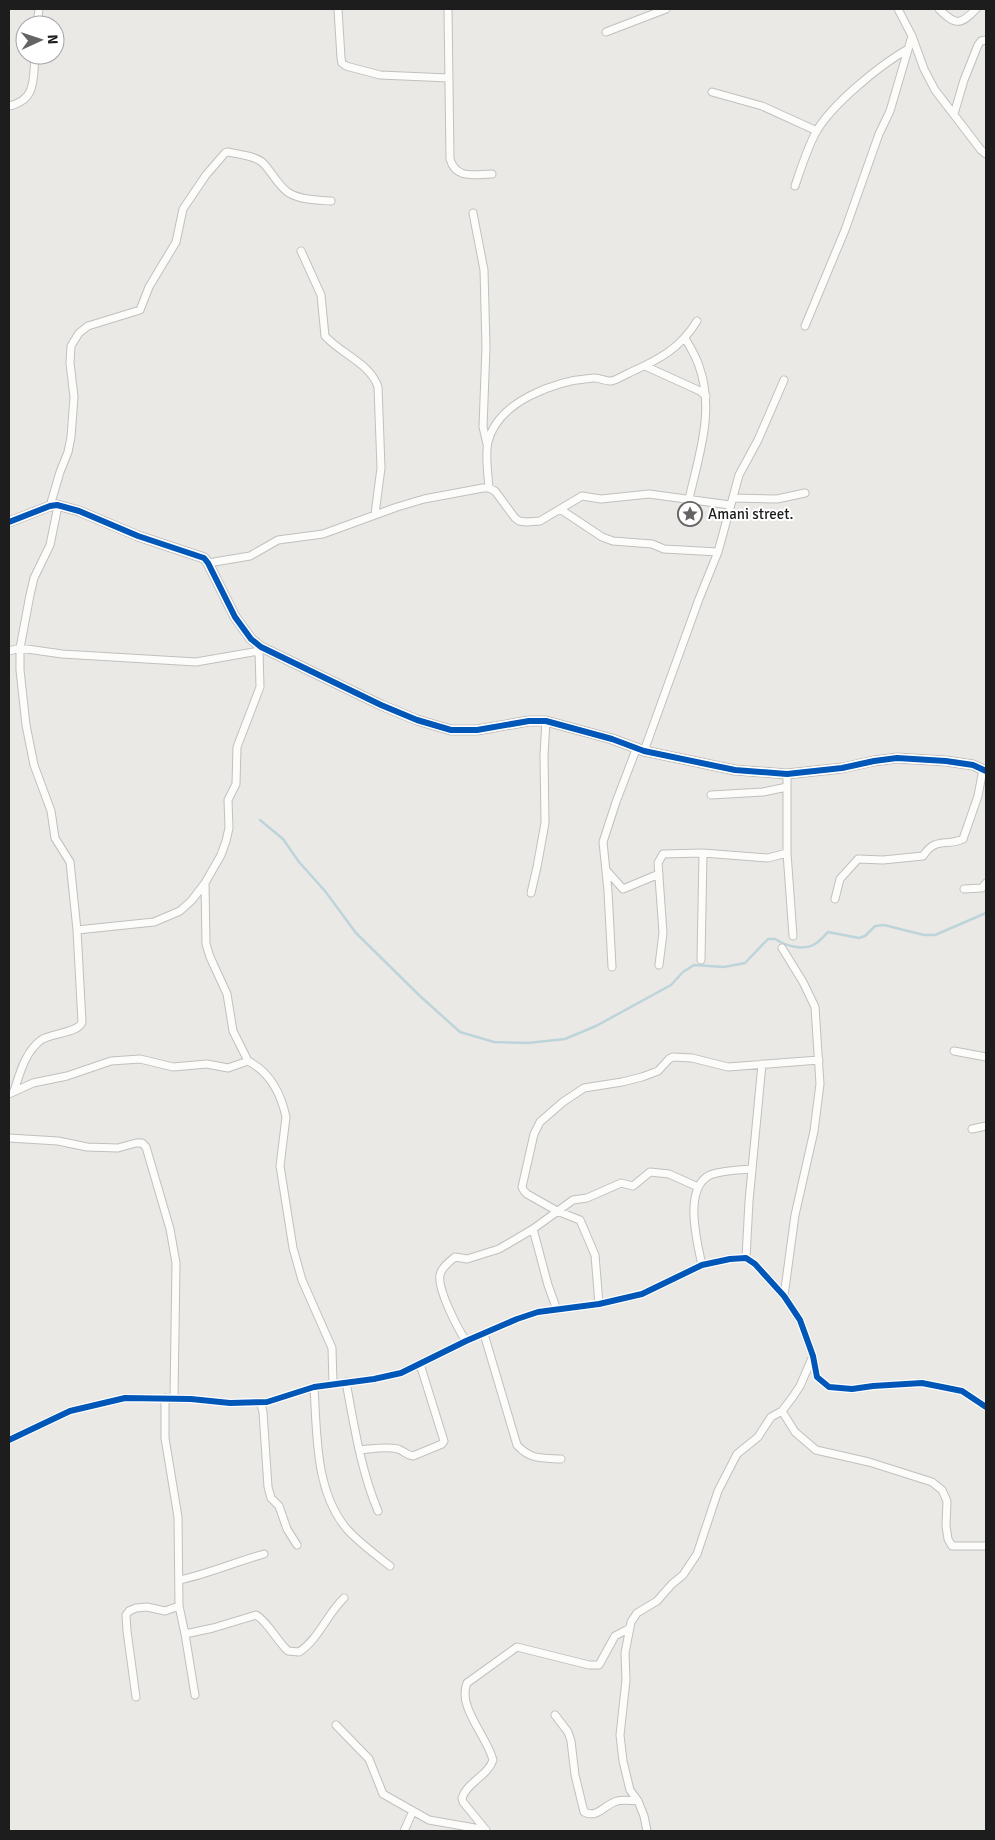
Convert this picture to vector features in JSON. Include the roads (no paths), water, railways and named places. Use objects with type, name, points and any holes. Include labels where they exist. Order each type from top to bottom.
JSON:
[{"type":"street","points":[[338,9],[340,58],[346,66],[380,75],[449,78]]},
{"type":"street","points":[[448,9],[448,134],[451,165],[454,170],[462,174],[492,174]]},
{"type":"street","points":[[606,32],[666,9]]},
{"type":"street","points":[[898,9],[912,36],[924,69],[935,90],[986,154]]},
{"type":"street","points":[[939,9],[947,17],[958,22],[962,22],[976,9]]},
{"type":"street","points":[[805,326],[845,230],[879,134],[890,111],[912,36]]},
{"type":"street","points":[[954,114],[964,80],[978,45],[981,41],[986,40]]},
{"type":"street","points":[[795,186],[817,131],[836,107],[891,59],[908,50]]},
{"type":"street","points":[[9,106],[29,95],[32,89],[34,65]]},
{"type":"street","points":[[712,92],[762,106],[817,131]]},
{"type":"street","points":[[11,1092],[26,1058],[40,1041],[48,1036],[81,1025],[83,1017],[70,862],[55,838],[51,811],[34,765],[29,744],[22,700],[20,648],[34,578],[50,545],[60,472],[71,438],[74,397],[70,363],[71,346],[79,333],[88,326],[140,310],[149,287],[176,242],[183,209],[206,175],[225,153],[253,157],[263,163],[288,192],[306,198],[331,201]]},
{"type":"street","points":[[472,213],[484,270],[486,347],[483,427],[487,444],[489,488]]},
{"type":"street","points":[[301,251],[321,295],[325,336],[367,370],[375,378],[378,387],[382,468],[376,514]]},
{"type":"street","points":[[487,444],[495,426],[512,407],[525,399],[564,382],[595,377],[611,381],[645,366],[664,357],[685,338],[697,321]]},
{"type":"street","points":[[685,338],[699,365],[706,396],[706,420],[688,499]]},
{"type":"street","points":[[645,366],[700,391],[706,396]]},
{"type":"street","points":[[612,967],[603,842],[605,833],[718,552],[739,474],[758,440],[784,380]]},
{"type":"street","points":[[208,563],[250,556],[278,540],[323,534],[376,514],[468,490],[489,488],[495,491],[519,521],[540,521],[582,496],[601,499],[649,494],[731,502],[777,499],[806,493]]},
{"type":"street","points":[[9,522],[54,506],[78,511],[138,536],[200,556],[208,563],[236,617],[260,649],[381,705],[417,720],[451,730],[477,730],[529,721],[546,721],[640,749],[735,770],[787,774],[842,768],[897,758],[946,761],[973,765],[985,770],[963,839],[939,842],[928,848],[923,856],[883,860],[858,859],[840,879],[835,899]]},
{"type":"street","points":[[560,509],[602,538],[613,541],[652,544],[664,549],[718,552]]},
{"type":"street","points":[[9,652],[20,648],[62,654],[196,662],[260,649]]},
{"type":"street","points":[[77,930],[154,922],[180,911],[206,883],[221,855],[226,841],[228,800],[236,784],[237,747],[260,687],[260,649]]},
{"type":"street","points":[[531,893],[545,823],[544,755],[546,721]]},
{"type":"street","points":[[787,774],[787,853],[793,936]]},
{"type":"street","points":[[711,794],[763,792],[787,787]]},
{"type":"street","points":[[658,965],[663,933],[658,863],[663,854],[703,853],[768,858],[787,853]]},
{"type":"street","points":[[701,960],[703,853]]},
{"type":"street","points":[[606,870],[623,889],[659,874]]},
{"type":"street","points":[[206,883],[206,944],[228,994],[232,1031],[248,1061],[268,1075],[285,1110],[286,1117],[280,1166],[293,1248],[302,1280],[332,1348],[333,1384]]},
{"type":"street","points":[[964,889],[982,888],[986,883]]},
{"type":"street","points":[[782,948],[803,982],[815,1007],[819,1060],[818,1108],[795,1215],[784,1296]]},
{"type":"street","points":[[954,1051],[986,1057]]},
{"type":"street","points":[[599,1304],[595,1255],[580,1220],[557,1211],[527,1194],[522,1187],[534,1134],[540,1122],[584,1088],[622,1082],[658,1070],[668,1059],[673,1057],[692,1058],[728,1067],[819,1060]]},
{"type":"street","points":[[11,1092],[33,1083],[67,1076],[111,1061],[140,1059],[173,1067],[207,1064],[228,1068],[248,1061]]},
{"type":"street","points":[[746,1258],[762,1064]]},
{"type":"street","points":[[972,1129],[986,1126]]},
{"type":"street","points":[[9,1138],[58,1141],[87,1147],[118,1148],[136,1143],[142,1143],[146,1147],[170,1229],[176,1263],[174,1398]]},
{"type":"street","points":[[702,1265],[694,1214],[698,1187],[709,1175],[726,1171],[752,1169]]},
{"type":"street","points":[[466,1341],[448,1307],[440,1284],[440,1273],[455,1257],[467,1259],[499,1249],[533,1229],[573,1200],[587,1198],[621,1183],[633,1186],[650,1172],[669,1174],[698,1187]]},
{"type":"street","points":[[533,1229],[548,1285],[557,1310]]},
{"type":"street","points":[[9,1440],[70,1411],[93,1404],[125,1398],[174,1398],[230,1403],[267,1402],[314,1387],[392,1375],[420,1364],[466,1341],[538,1312],[599,1304],[642,1294],[702,1265],[730,1259],[746,1258],[755,1264],[784,1296],[800,1320],[813,1356],[817,1377],[829,1387],[852,1389],[922,1383],[962,1391],[986,1407]]},
{"type":"street","points":[[484,1334],[517,1445],[531,1456],[561,1459]]},
{"type":"street","points":[[646,1831],[644,1816],[638,1801],[630,1790],[623,1761],[620,1736],[626,1680],[625,1653],[630,1628],[637,1612],[657,1600],[672,1584],[684,1575],[697,1554],[718,1491],[737,1454],[758,1437],[772,1417],[782,1411],[800,1386],[813,1356]]},
{"type":"street","points":[[360,1450],[391,1448],[401,1450],[413,1456],[442,1444],[444,1441],[420,1364]]},
{"type":"street","points":[[346,1382],[360,1450],[378,1511]]},
{"type":"street","points":[[314,1387],[319,1459],[324,1485],[331,1504],[346,1528],[390,1566]]},
{"type":"street","points":[[165,1398],[165,1438],[178,1517],[179,1606],[195,1696]]},
{"type":"street","points":[[260,1402],[263,1412],[271,1498],[279,1506],[287,1529],[297,1545]]},
{"type":"street","points":[[782,1411],[795,1432],[816,1450],[869,1462],[932,1482],[942,1490],[946,1501],[946,1526],[948,1539],[952,1546],[986,1546]]},
{"type":"street","points":[[179,1580],[205,1574],[264,1554]]},
{"type":"street","points":[[185,1634],[256,1615],[261,1618],[276,1639],[288,1651],[299,1652],[310,1643],[344,1598]]},
{"type":"street","points":[[136,1697],[126,1615],[129,1611],[136,1608],[165,1611],[179,1606]]},
{"type":"street","points":[[487,1830],[462,1798],[465,1792],[492,1765],[494,1760],[466,1703],[465,1688],[467,1683],[471,1678],[517,1647],[589,1665],[599,1665],[615,1636],[630,1628]]},
{"type":"street","points":[[556,1714],[568,1732],[571,1741],[575,1775],[584,1812],[594,1814],[617,1801],[638,1801]]},
{"type":"street","points":[[336,1725],[369,1759],[383,1794],[429,1820],[487,1830]]},
{"type":"street","points":[[404,1831],[413,1811]]},
{"type":"waterway","points":[[260,820],[283,839],[356,933],[420,996],[460,1032],[494,1042],[528,1043],[565,1039],[596,1026],[671,985],[683,972],[694,965],[724,967],[745,963],[768,939],[775,939],[795,947],[805,947],[817,943],[828,932],[859,938],[865,936],[875,926],[884,925],[924,935],[935,935],[986,913]]},
{"type":"place","name":"Amani street.","points":[[690,514]]}]
